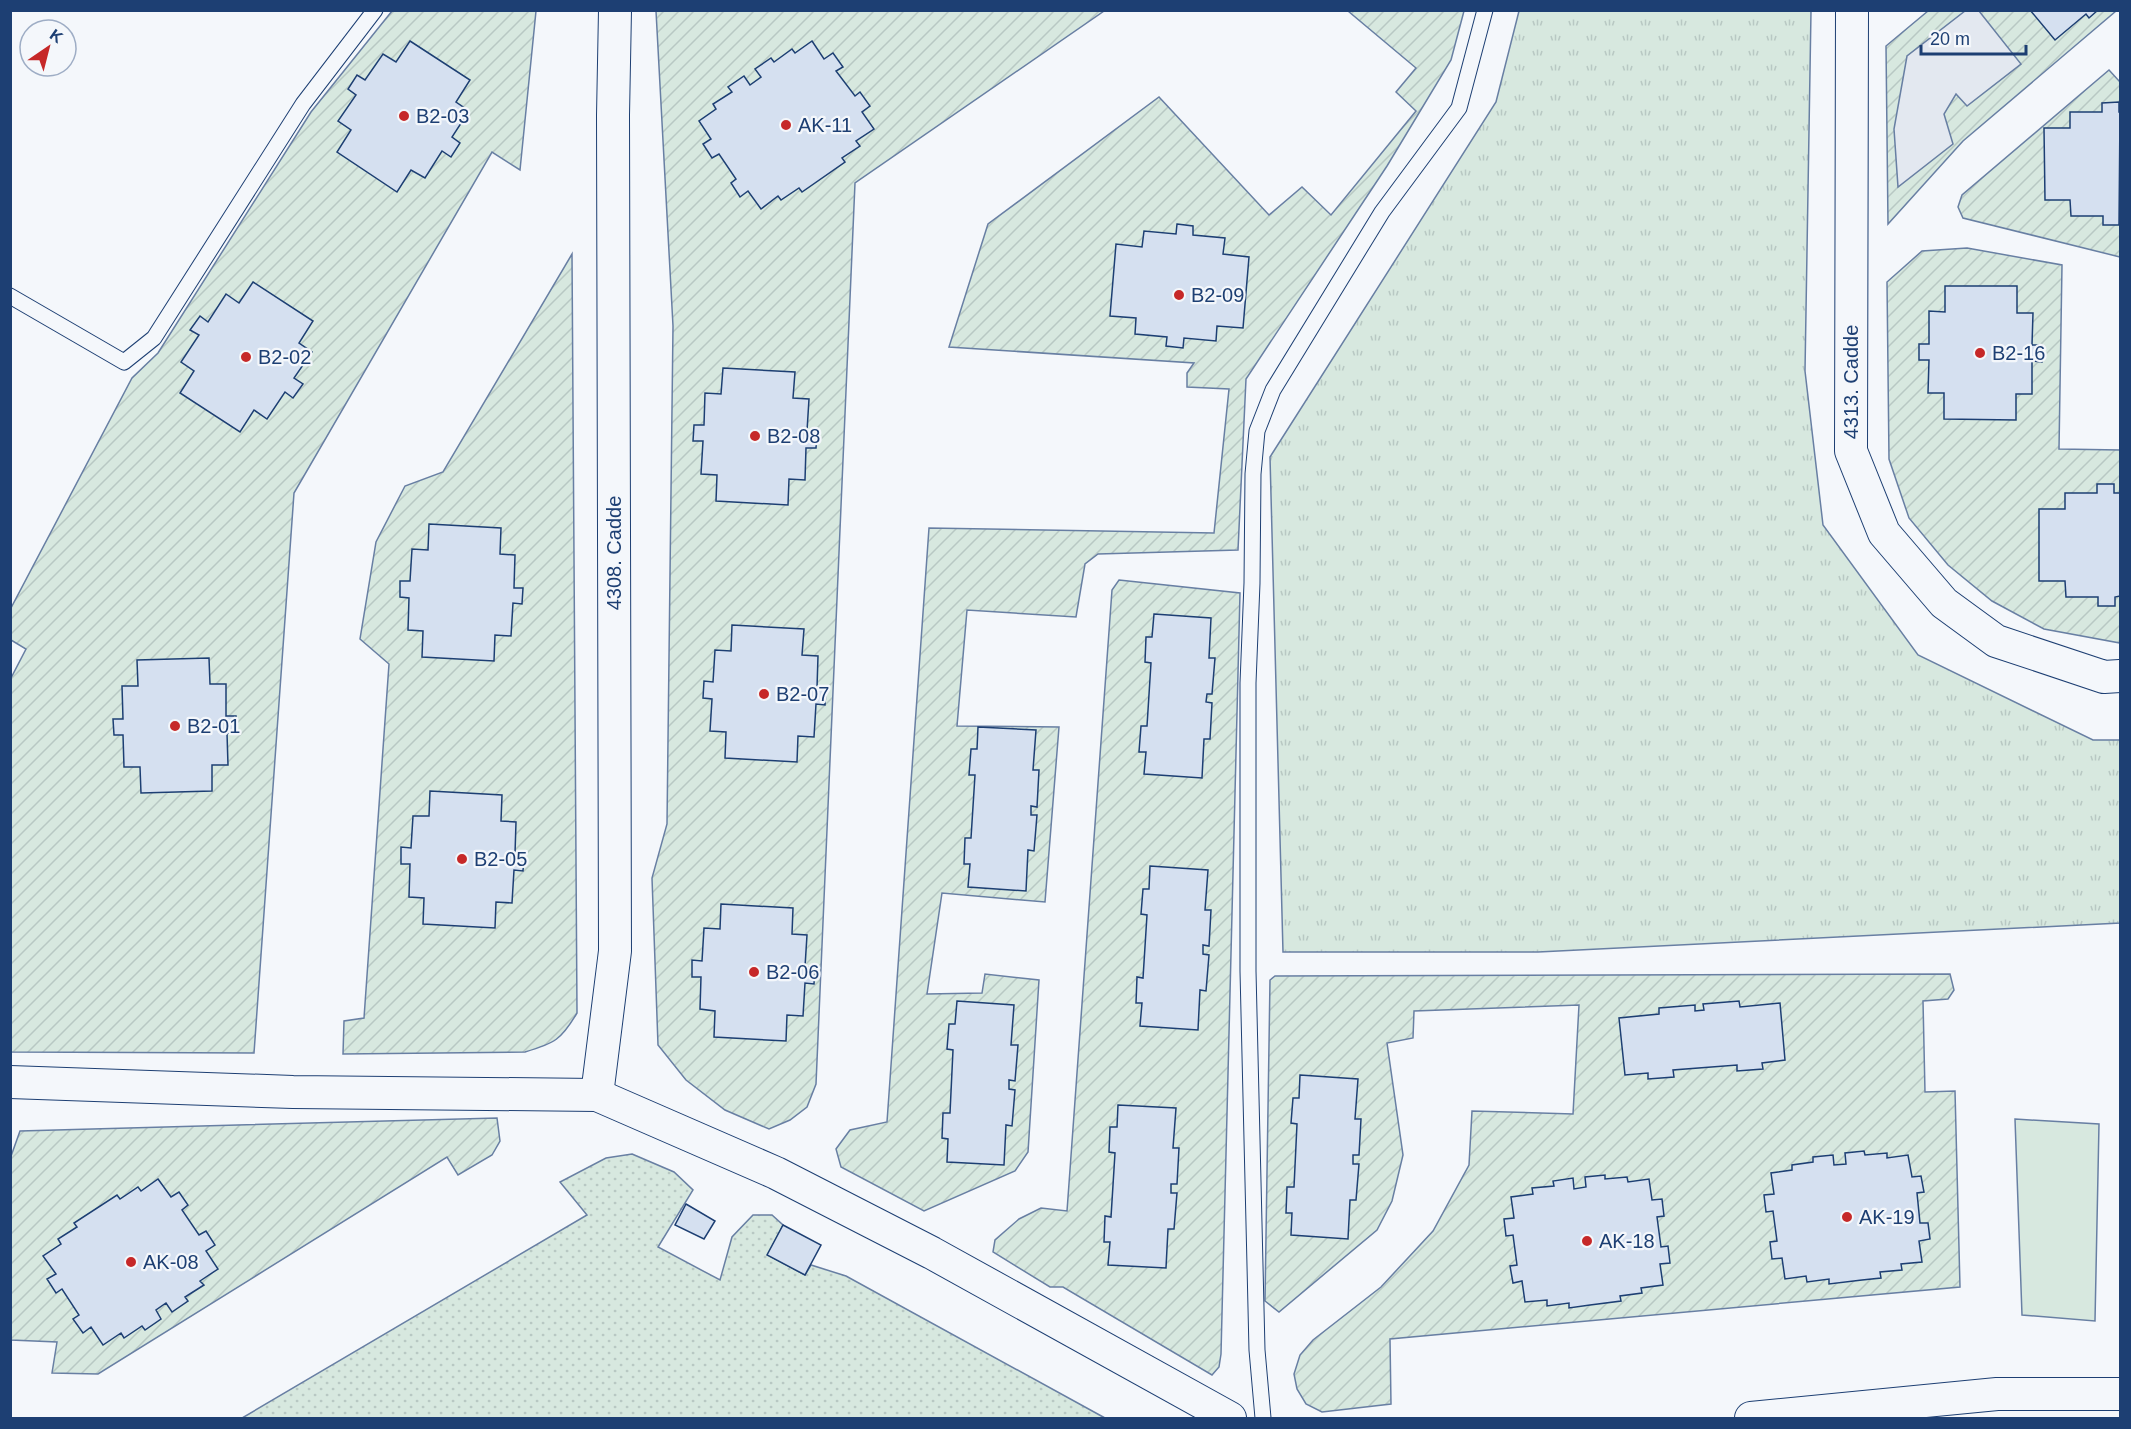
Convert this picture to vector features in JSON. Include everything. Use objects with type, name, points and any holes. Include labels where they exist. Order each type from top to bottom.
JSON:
[{"type":"street","name":"4308. Cadde","points":[[597,1095],[615,951],[613,115],[615,10]]},
{"type":"street","name":"4313. Cadde","points":[[1852,10],[1851,451],[1884,533],[1944,603],[1996,641],[2104,677],[2121,676]]},
{"type":"street","points":[[10,1082],[293,1092],[597,1095],[776,1173],[932,1252],[1230,1419]]},
{"type":"street","points":[[1751,1419],[1997,1394],[2121,1394]]},
{"type":"lane","points":[[10,296],[124,362],[154,338],[303,104],[375,10]]},
{"type":"lane","points":[[1263,1419],[1257,1350],[1248,971],[1248,683],[1253,474],[1257,431],[1273,390],[1377,221],[1420,158],[1459,108],[1485,10]]},
{"type":"green space","points":[[392,11],[536,11],[520,170],[492,152],[294,493],[254,1053],[11,1052],[10,680],[26,649],[11,640],[11,608],[132,378],[158,353],[311,112]]},
{"type":"green space","points":[[656,11],[1104,11],[855,183],[816,1084],[807,1107],[790,1120],[769,1129],[725,1110],[686,1080],[658,1045],[652,878],[667,824],[673,326]]},
{"type":"green space","points":[[1348,11],[1464,11],[1451,60],[1387,166],[1246,379],[1238,550],[1098,554],[1085,564],[1076,617],[967,610],[957,726],[1059,727],[1045,902],[942,893],[927,994],[982,993],[985,974],[1039,980],[1028,1152],[1015,1171],[924,1211],[841,1167],[836,1149],[850,1130],[887,1122],[929,528],[1214,533],[1229,389],[1187,387],[1187,373],[1194,363],[949,347],[988,224],[1159,97],[1269,215],[1302,187],[1331,215],[1416,111],[1396,92],[1416,68]]},
{"type":"green space","points":[[1519,11],[1811,11],[1805,371],[1823,525],[1918,655],[2093,740],[2120,740],[2120,923],[1538,952],[1283,952],[1270,457],[1496,102]]},
{"type":"green space","points":[[1928,11],[2116,11],[1963,141],[1888,224],[1886,46]]},
{"type":"green space","points":[[2109,70],[2120,82],[2120,257],[1963,218],[1958,207],[1962,195]]},
{"type":"green space","points":[[1967,248],[2062,265],[2059,449],[2120,450],[2120,643],[2044,629],[1992,601],[1948,565],[1909,518],[1889,459],[1887,282],[1922,251]]},
{"type":"green space","points":[[572,254],[577,1013],[556,1039],[544,1046],[525,1052],[343,1054],[344,1021],[364,1018],[389,664],[360,639],[376,542],[405,486],[443,472]]},
{"type":"green space","points":[[1119,580],[1240,593],[1221,1354],[1219,1367],[1212,1375],[1063,1287],[1050,1287],[993,1252],[995,1240],[1019,1219],[1041,1208],[1067,1211],[1112,590]]},
{"type":"green space","points":[[1950,974],[1954,990],[1948,999],[1923,1001],[1925,1092],[1955,1091],[1960,1287],[1390,1339],[1391,1404],[1322,1412],[1306,1404],[1297,1389],[1294,1374],[1300,1355],[1313,1340],[1381,1287],[1433,1231],[1469,1165],[1472,1111],[1573,1114],[1579,1005],[1414,1011],[1413,1038],[1387,1043],[1403,1155],[1392,1201],[1377,1230],[1279,1312],[1265,1301],[1270,980],[1275,976]]},
{"type":"green space","points":[[497,1118],[500,1141],[492,1155],[458,1175],[447,1157],[98,1374],[52,1373],[57,1342],[11,1340],[10,1159],[20,1131]]},
{"type":"green space","points":[[2015,1119],[2099,1124],[2095,1321],[2022,1315]]},
{"type":"green space","points":[[632,1154],[674,1172],[693,1190],[658,1247],[720,1280],[732,1237],[753,1215],[772,1215],[783,1225],[768,1255],[805,1275],[811,1265],[846,1276],[1105,1418],[242,1418],[587,1215],[560,1182],[606,1158]]},
{"type":"shaded area","points":[[1965,11],[1979,11],[2021,64],[1967,106],[1956,94],[1944,114],[1953,144],[1898,187],[1894,129],[1907,56]]},
{"type":"building","points":[[2030,10],[2098,10],[2089,18],[2086,14],[2055,40]]},
{"type":"building","name":"B2-03","points":[[410,41],[470,80],[456,102],[469,111],[452,137],[460,143],[451,157],[442,151],[425,178],[411,170],[397,192],[337,152],[351,130],[338,121],[356,95],[348,89],[357,75],[365,80],[383,54],[396,62]]},
{"type":"building","name":"AK-11","points":[[812,41],[824,59],[833,53],[843,67],[836,71],[855,96],[860,92],[870,106],[862,112],[874,129],[856,141],[860,146],[842,158],[845,162],[802,192],[799,188],[781,200],[778,196],[761,209],[748,191],[740,197],[731,183],[736,179],[719,154],[712,158],[703,144],[711,139],[699,121],[716,109],[713,104],[732,92],[728,87],[744,76],[750,85],[761,77],[755,69],[771,58],[774,62],[792,49],[795,53]]},
{"type":"building","points":[[2119,102],[2119,225],[2103,225],[2103,216],[2071,216],[2070,200],[2045,200],[2044,128],[2070,128],[2070,112],[2102,112],[2102,103]]},
{"type":"building","name":"B2-09","points":[[1177,224],[1193,226],[1193,235],[1225,238],[1223,254],[1249,257],[1243,328],[1217,326],[1216,341],[1184,338],[1183,348],[1166,346],[1167,337],[1135,334],[1136,318],[1110,316],[1116,244],[1142,247],[1144,231],[1176,234]]},
{"type":"building","name":"B2-02","points":[[253,282],[313,321],[299,343],[312,352],[294,378],[303,384],[293,398],[285,392],[267,419],[254,410],[240,432],[180,393],[194,371],[181,362],[199,335],[190,330],[200,316],[208,322],[226,294],[239,303]]},
{"type":"building","name":"B2-16","points":[[1945,286],[2017,286],[2017,313],[2033,313],[2032,345],[2042,345],[2042,362],[2032,361],[2032,394],[2016,394],[2016,420],[1944,419],[1944,393],[1928,393],[1929,360],[1919,360],[1919,344],[1929,344],[1929,311],[1945,312]]},
{"type":"building","name":"B2-08","points":[[723,368],[795,372],[793,398],[809,399],[807,431],[817,432],[816,448],[806,448],[805,480],[789,479],[788,505],[716,501],[717,475],[701,474],[703,441],[693,441],[694,425],[704,425],[705,393],[721,394]]},
{"type":"building","points":[[2097,484],[2114,484],[2114,493],[2120,493],[2120,596],[2115,597],[2115,606],[2098,606],[2098,597],[2066,597],[2065,581],[2039,581],[2039,509],[2065,509],[2065,493],[2097,493]]},
{"type":"building","points":[[429,524],[501,528],[500,554],[515,555],[514,588],[523,588],[522,604],[513,603],[511,636],[495,635],[494,661],[422,657],[423,631],[408,630],[409,598],[400,597],[400,581],[410,581],[412,549],[428,550]]},
{"type":"building","points":[[1154,614],[1211,618],[1209,658],[1215,658],[1212,694],[1207,694],[1206,702],[1212,703],[1210,739],[1204,739],[1202,778],[1144,774],[1146,752],[1139,752],[1141,726],[1147,726],[1151,663],[1145,662],[1146,637],[1152,637]]},
{"type":"building","name":"B2-07","points":[[732,625],[804,629],[802,655],[818,656],[817,688],[826,689],[825,705],[816,704],[814,737],[798,736],[797,762],[725,758],[726,732],[710,731],[712,699],[703,698],[704,681],[713,682],[715,650],[731,651]]},
{"type":"building","name":"B2-01","points":[[209,658],[210,684],[226,684],[226,716],[236,716],[236,733],[227,733],[228,765],[212,765],[212,791],[141,793],[140,767],[124,767],[123,735],[114,735],[113,719],[123,719],[122,686],[138,686],[137,660]]},
{"type":"building","points":[[978,727],[1036,730],[1033,770],[1039,770],[1037,807],[1031,806],[1031,815],[1037,815],[1034,851],[1028,850],[1026,891],[968,887],[970,864],[964,864],[965,838],[971,838],[975,775],[969,775],[971,749],[977,749]]},
{"type":"building","name":"B2-05","points":[[430,791],[502,795],[501,821],[516,822],[515,854],[524,854],[523,871],[514,870],[512,903],[496,902],[495,928],[423,924],[424,898],[409,897],[410,864],[401,864],[401,847],[411,848],[413,816],[429,816]]},
{"type":"building","points":[[1150,866],[1208,870],[1205,910],[1211,910],[1209,946],[1203,945],[1203,954],[1209,955],[1206,991],[1200,990],[1198,1030],[1140,1026],[1142,1003],[1136,1003],[1137,977],[1143,978],[1147,915],[1141,914],[1143,889],[1149,889]]},
{"type":"building","name":"B2-06","points":[[721,904],[793,908],[792,934],[807,935],[805,967],[815,967],[814,984],[805,983],[803,1016],[787,1015],[786,1041],[714,1037],[715,1011],[700,1009],[701,977],[692,977],[692,960],[702,961],[704,928],[720,929]]},
{"type":"building","points":[[957,1001],[1014,1005],[1011,1045],[1018,1045],[1015,1081],[1009,1080],[1009,1089],[1015,1090],[1012,1126],[1006,1125],[1004,1165],[947,1162],[948,1139],[942,1138],[943,1113],[950,1113],[953,1050],[947,1049],[949,1024],[955,1024]]},
{"type":"building","points":[[1739,1001],[1740,1007],[1780,1003],[1785,1060],[1762,1063],[1763,1069],[1737,1071],[1737,1065],[1673,1070],[1674,1077],[1648,1079],[1648,1073],[1625,1075],[1619,1018],[1659,1014],[1659,1008],[1695,1005],[1695,1011],[1704,1010],[1703,1004]]},
{"type":"building","points":[[1300,1075],[1358,1079],[1355,1119],[1361,1119],[1359,1155],[1353,1155],[1353,1164],[1359,1164],[1356,1200],[1350,1200],[1348,1239],[1291,1235],[1292,1213],[1286,1213],[1287,1187],[1294,1187],[1297,1124],[1291,1123],[1293,1098],[1299,1098]]},
{"type":"building","points":[[1118,1105],[1176,1108],[1173,1148],[1179,1148],[1177,1184],[1171,1184],[1171,1193],[1177,1193],[1174,1229],[1168,1229],[1166,1268],[1108,1265],[1110,1242],[1104,1242],[1105,1216],[1111,1217],[1115,1153],[1109,1152],[1110,1127],[1117,1127]]},
{"type":"building","name":"AK-19","points":[[1864,1151],[1865,1155],[1887,1153],[1887,1158],[1908,1155],[1912,1177],[1921,1176],[1924,1192],[1917,1193],[1920,1223],[1928,1223],[1930,1239],[1919,1241],[1922,1262],[1901,1264],[1902,1270],[1880,1272],[1881,1278],[1829,1284],[1829,1279],[1807,1282],[1806,1276],[1785,1279],[1782,1258],[1772,1259],[1770,1242],[1777,1241],[1773,1211],[1766,1212],[1764,1195],[1774,1194],[1771,1173],[1792,1170],[1792,1165],[1813,1162],[1813,1157],[1833,1155],[1834,1165],[1846,1164],[1845,1153]]},
{"type":"building","name":"AK-18","points":[[1605,1175],[1605,1179],[1627,1177],[1628,1182],[1649,1179],[1652,1200],[1662,1199],[1664,1216],[1657,1217],[1661,1247],[1668,1246],[1670,1263],[1660,1264],[1663,1285],[1641,1288],[1642,1293],[1620,1296],[1621,1301],[1569,1308],[1569,1303],[1547,1306],[1547,1300],[1525,1302],[1522,1281],[1513,1283],[1510,1266],[1517,1265],[1513,1235],[1506,1236],[1504,1219],[1514,1218],[1511,1197],[1533,1194],[1532,1188],[1554,1186],[1553,1181],[1573,1178],[1574,1189],[1586,1187],[1585,1177]]},
{"type":"building","name":"AK-08","points":[[158,1179],[171,1197],[179,1192],[188,1205],[182,1210],[199,1235],[206,1231],[215,1245],[206,1251],[218,1269],[200,1281],[204,1285],[185,1297],[188,1301],[172,1312],[166,1303],[156,1310],[161,1319],[145,1330],[142,1326],[124,1338],[121,1333],[103,1345],[91,1327],[83,1333],[73,1319],[79,1315],[62,1289],[56,1293],[47,1279],[56,1274],[43,1256],[61,1244],[58,1239],[77,1227],[74,1223],[117,1195],[120,1199],[138,1187],[141,1191]]},
{"type":"building","points":[[686,1204],[715,1221],[704,1239],[675,1225]]},
{"type":"building","points":[[783,1225],[821,1245],[805,1275],[767,1255]]},
{"type":"place","name":"B2-03","points":[[404,116]]},
{"type":"place","name":"AK-11","points":[[786,125]]},
{"type":"place","name":"B2-09","points":[[1179,295]]},
{"type":"place","name":"B2-16","points":[[1980,353]]},
{"type":"place","name":"B2-02","points":[[246,357]]},
{"type":"place","name":"B2-08","points":[[755,436]]},
{"type":"place","name":"B2-07","points":[[764,694]]},
{"type":"place","name":"B2-01","points":[[175,726]]},
{"type":"place","name":"B2-05","points":[[462,859]]},
{"type":"place","name":"B2-06","points":[[754,972]]},
{"type":"place","name":"AK-19","points":[[1847,1217]]},
{"type":"place","name":"AK-18","points":[[1587,1241]]},
{"type":"place","name":"AK-08","points":[[131,1262]]}]
